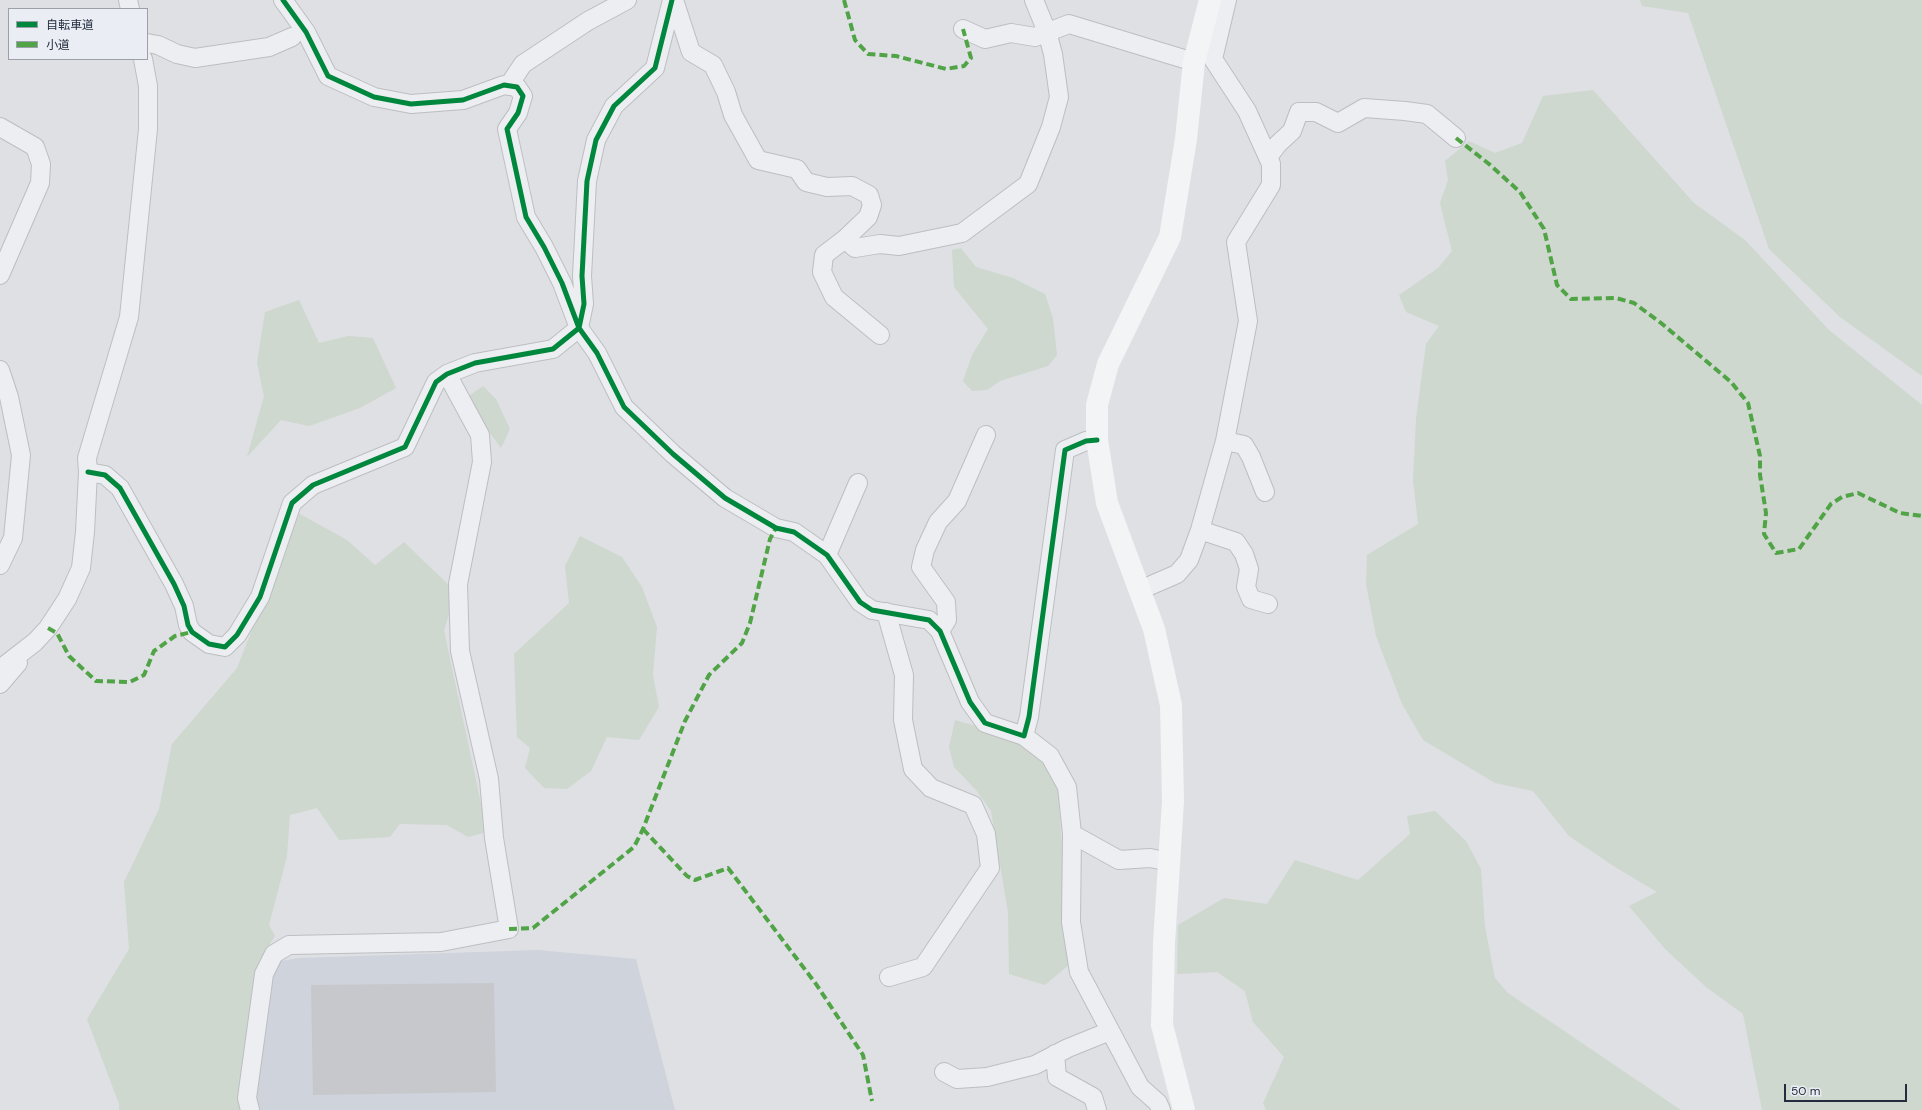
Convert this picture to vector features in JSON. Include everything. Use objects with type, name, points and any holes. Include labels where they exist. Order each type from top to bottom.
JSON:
[{"type":"street","points":[[282,0],[292,37],[328,76],[374,97],[411,104],[463,100],[504,85],[517,87],[523,96],[518,113],[508,129],[526,217],[544,247],[562,283],[579,328],[597,352],[624,408],[673,454],[725,498],[776,528],[794,532],[827,555],[860,602],[872,610],[929,620],[940,631],[970,702],[985,723],[1024,736],[1050,756],[1067,787],[1072,834],[1071,922],[1078,972],[1140,1088],[1158,1103],[1161,1110]]},
{"type":"street","points":[[282,0],[306,32],[328,76]]},
{"type":"street","points":[[509,85],[523,64],[588,21],[627,0]]},
{"type":"street","points":[[673,0],[690,52],[713,65],[726,92],[733,115],[758,160],[797,169],[806,182],[827,187],[852,186],[868,195],[872,206],[868,217],[845,239],[824,255],[822,272],[834,297],[880,335]]},
{"type":"street","points":[[88,472],[105,475],[120,488],[174,584],[184,606],[188,625],[192,632],[209,644],[225,647],[237,635],[260,597],[292,503],[313,485],[405,447],[436,382],[447,374],[475,363],[553,350],[579,328],[584,304],[582,276],[587,181],[596,140],[614,106],[655,68],[673,0]]},
{"type":"street","points":[[845,239],[855,248],[880,244],[899,246],[962,233],[1028,184],[1051,127],[1059,97],[1053,54],[1047,32],[1034,0]]},
{"type":"street","points":[[1184,1110],[1162,1025],[1164,943],[1173,801],[1171,705],[1154,629],[1107,503],[1097,440],[1097,405],[1108,364],[1170,237],[1186,139],[1194,62],[1210,0]]},
{"type":"street","points":[[1140,590],[1177,574],[1189,560],[1200,530],[1225,441],[1248,321],[1236,242],[1271,185],[1271,164],[1247,111],[1213,59],[1227,0]]},
{"type":"street","points":[[963,29],[985,39],[1011,33],[1035,37],[1069,24],[1194,62]]},
{"type":"street","points":[[148,44],[158,45],[177,54],[195,58],[269,47],[292,37]]},
{"type":"street","points":[[0,669],[21,653],[48,628],[67,599],[81,568],[86,532],[87,458],[129,316],[148,129],[148,86],[143,60]]},
{"type":"street","points":[[1268,157],[1278,144],[1292,131],[1299,112],[1316,112],[1338,123],[1364,108],[1406,110],[1427,114],[1456,138]]},
{"type":"street","points":[[0,127],[35,147],[41,164],[40,183],[0,275]]},
{"type":"street","points":[[0,370],[9,397],[21,455],[13,538],[0,565]]},
{"type":"street","points":[[250,1110],[246,1098],[264,974],[274,954],[289,945],[441,942],[508,929],[494,838],[489,779],[460,651],[458,584],[482,462],[480,435],[447,374]]},
{"type":"street","points":[[940,631],[947,620],[946,602],[921,567],[925,550],[938,522],[958,501],[986,436]]},
{"type":"street","points":[[1024,736],[1029,717],[1065,450],[1086,441],[1097,440]]},
{"type":"street","points":[[1225,441],[1244,445],[1252,457],[1265,492]]},
{"type":"street","points":[[827,555],[858,483]]},
{"type":"street","points":[[1200,530],[1236,542],[1244,554],[1249,569],[1246,587],[1251,599],[1268,604]]},
{"type":"street","points":[[886,612],[904,675],[903,720],[913,769],[931,788],[973,805],[986,834],[990,868],[923,967],[889,977]]},
{"type":"street","points":[[0,684],[23,657],[21,653]]},
{"type":"street","points":[[1072,834],[1119,860],[1150,858],[1170,862]]},
{"type":"street","points":[[944,1072],[957,1079],[987,1077],[1035,1065],[1055,1054],[1110,1031]]},
{"type":"street","points":[[1055,1054],[1057,1077],[1093,1098],[1097,1110]]},
{"type":"shaded area","points":[[1640,0],[1922,0],[1922,376],[1840,317],[1769,249],[1688,13],[1642,6]]},
{"type":"shaded area","points":[[1593,90],[1694,203],[1745,240],[1829,330],[1922,405],[1922,1110],[1762,1110],[1743,1014],[1706,987],[1665,949],[1629,906],[1657,892],[1615,867],[1569,836],[1533,791],[1495,783],[1423,740],[1402,704],[1376,636],[1366,584],[1367,555],[1418,524],[1413,480],[1416,419],[1426,344],[1439,326],[1406,312],[1399,295],[1438,268],[1452,251],[1440,203],[1448,180],[1445,161],[1469,141],[1495,153],[1522,143],[1543,96]]},
{"type":"shaded area","points":[[961,248],[976,267],[1013,278],[1045,294],[1053,318],[1057,355],[1048,366],[1000,381],[987,390],[972,391],[963,381],[972,355],[988,329],[954,287],[952,250]]},
{"type":"shaded area","points":[[299,300],[319,343],[348,336],[373,338],[396,388],[360,408],[309,426],[281,420],[247,457],[264,396],[257,363],[265,312]]},
{"type":"shaded area","points":[[483,386],[496,399],[510,429],[501,448],[478,417],[469,396]]},
{"type":"shaded area","points":[[298,513],[347,540],[375,565],[404,542],[456,592],[444,630],[487,832],[468,837],[447,825],[400,824],[390,837],[339,840],[317,808],[290,815],[287,856],[269,925],[275,936],[259,961],[239,1101],[242,1110],[119,1110],[119,1104],[87,1019],[129,949],[124,882],[159,809],[172,744],[237,668]]},
{"type":"shaded area","points":[[580,536],[622,557],[642,587],[657,627],[653,675],[659,707],[639,740],[607,737],[591,771],[567,789],[544,788],[525,768],[530,748],[517,737],[514,654],[569,603],[565,566]]},
{"type":"shaded area","points":[[955,720],[1023,740],[1047,765],[1058,790],[1070,964],[1045,985],[1009,974],[1008,912],[991,811],[976,790],[954,767],[949,747]]},
{"type":"shaded area","points":[[1435,811],[1466,841],[1481,869],[1485,927],[1495,978],[1508,993],[1681,1110],[1266,1110],[1263,1103],[1284,1057],[1253,1022],[1245,991],[1217,972],[1177,974],[1178,925],[1224,898],[1267,904],[1295,860],[1358,880],[1410,834],[1407,816]]},
{"type":"shaded area","points":[[538,950],[636,959],[675,1110],[257,1110],[252,1097],[269,981],[281,961],[298,958]]},
{"type":"building","points":[[494,983],[496,1092],[313,1095],[311,985]]},
{"type":"marked path","points":[[844,0],[855,40],[868,54],[896,56],[946,69],[964,66],[971,58],[963,29]]},
{"type":"marked path","points":[[1456,138],[1489,164],[1520,192],[1544,229],[1557,285],[1571,299],[1616,298],[1634,303],[1661,323],[1731,382],[1748,403],[1760,456],[1760,475],[1766,513],[1764,534],[1776,553],[1799,549],[1831,504],[1842,497],[1858,493],[1900,513],[1922,516]]},
{"type":"marked path","points":[[509,929],[533,928],[634,847],[643,829],[685,721],[709,675],[742,643],[750,623],[770,539],[776,528]]},
{"type":"marked path","points":[[48,628],[57,633],[69,656],[96,681],[130,682],[144,675],[154,651],[175,636],[192,632]]},
{"type":"marked path","points":[[643,829],[687,876],[695,880],[728,868],[816,984],[863,1055],[872,1101]]},
{"type":"cycle path","points":[[283,0],[306,32],[328,76],[374,97],[411,104],[463,100],[504,85],[517,87],[523,96],[518,113],[507,129],[526,217],[544,247],[562,283],[579,328],[597,353],[624,407],[673,454],[725,498],[776,528],[794,532],[827,555],[860,602],[872,610],[929,620],[940,631],[970,702],[985,723],[1024,736],[1029,717],[1065,450],[1086,441],[1097,440]]},
{"type":"cycle path","points":[[88,472],[105,475],[120,488],[174,584],[184,606],[188,625],[192,632],[209,644],[225,647],[237,635],[260,597],[292,503],[313,485],[405,447],[436,382],[447,374],[475,363],[553,349],[579,328],[584,304],[582,276],[587,181],[596,140],[614,106],[655,68],[672,0]]}]
